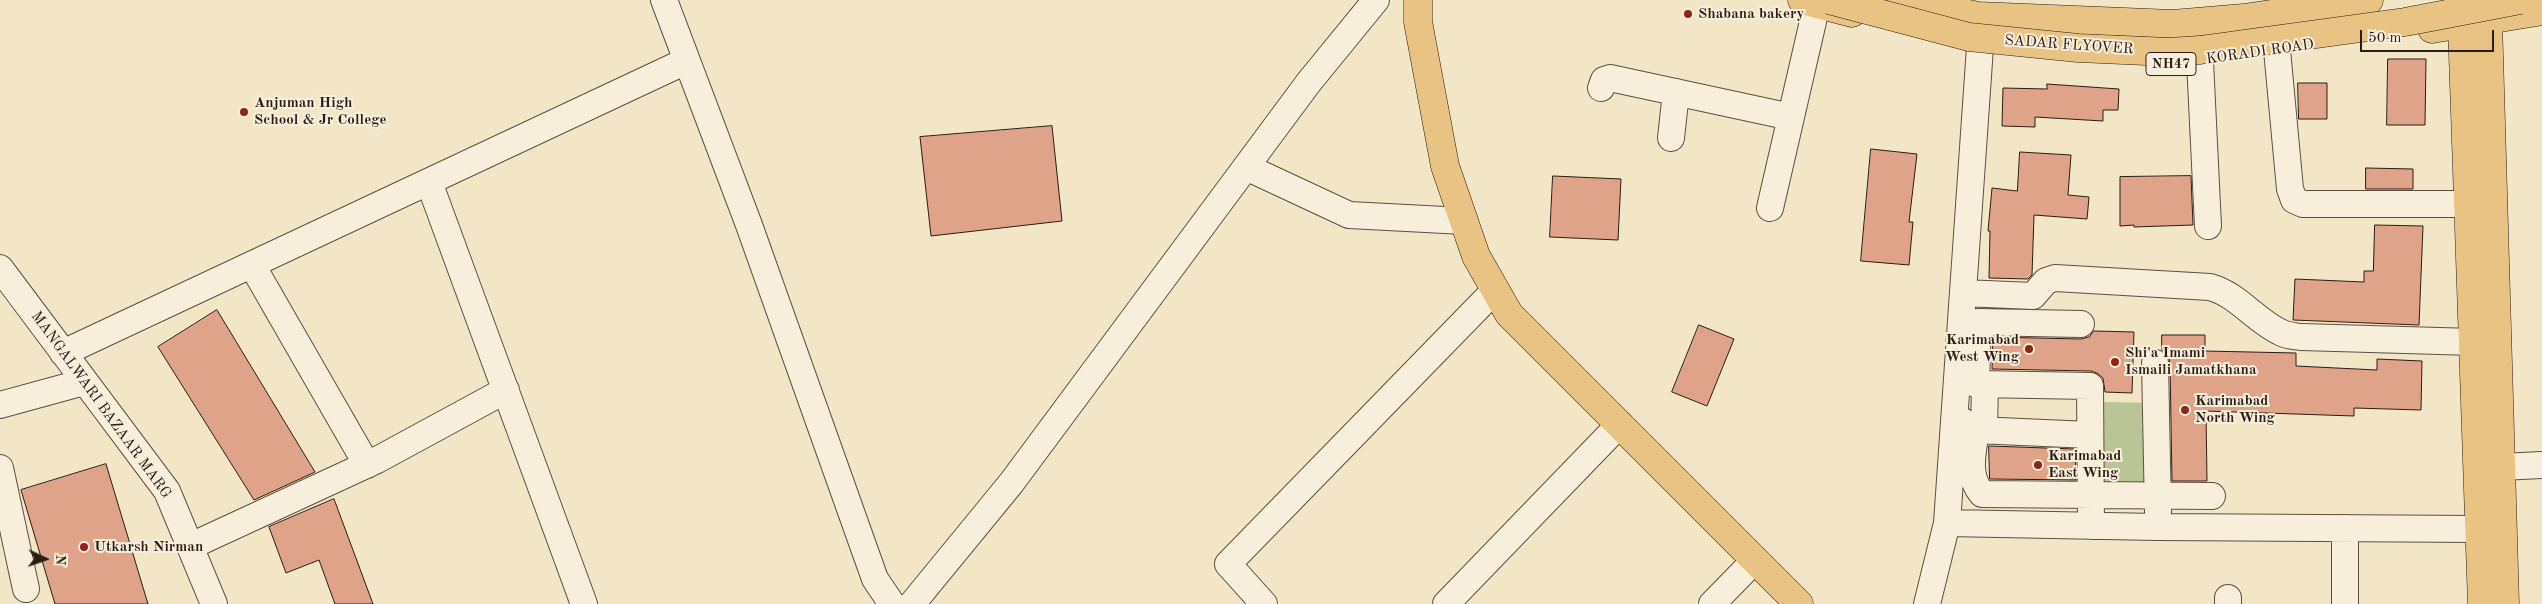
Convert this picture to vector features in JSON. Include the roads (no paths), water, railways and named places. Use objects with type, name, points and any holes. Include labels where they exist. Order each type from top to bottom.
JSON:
[{"type":"main road","points":[[1418,0],[1418,22],[1445,166],[1476,256],[1509,314],[1799,604]]},
{"type":"main road","points":[[1901,0],[1978,16],[2051,21],[2173,24],[2243,9],[2369,0]]},
{"type":"main road","name":"SADAR FLYOVER","points":[[1816,1],[1969,37],[2078,48],[2170,52],[2200,50],[2406,22],[2494,13]]},
{"type":"main road","name":"KORADI ROAD","points":[[1816,1],[1980,47],[2056,57],[2178,64],[2277,50],[2494,13],[2542,11]]},
{"type":"main road","points":[[2494,13],[2469,204],[2474,342],[2505,604]]},
{"type":"main road","points":[[2482,604],[2480,530],[2489,467],[2494,13]]},
{"type":"street","points":[[664,0],[749,225],[875,579],[892,604]]},
{"type":"street","points":[[912,604],[1012,482],[1310,82],[1376,0]]},
{"type":"street","points":[[1770,208],[1816,1]]},
{"type":"street","points":[[1980,47],[1963,293],[1967,420],[1971,474],[1975,486],[1982,494],[2212,496]]},
{"type":"street","points":[[2277,50],[2290,189],[2294,200],[2303,204],[2469,204]]},
{"type":"street","points":[[63,353],[686,61]]},
{"type":"street","points":[[2200,61],[2208,226]]},
{"type":"street","points":[[1601,88],[1604,80],[1610,78],[1791,117]]},
{"type":"street","points":[[1671,138],[1676,92]]},
{"type":"street","points":[[1246,167],[1349,214],[1464,220]]},
{"type":"street","points":[[429,182],[584,604]]},
{"type":"street","points":[[252,265],[367,465]]},
{"type":"street","name":"MANGALWARI BAZAAR MARG","points":[[0,268],[167,491],[214,604]]},
{"type":"street","points":[[1963,293],[2032,296],[2046,281],[2055,278],[2210,287],[2229,294],[2260,320],[2283,334],[2301,337],[2474,342]]},
{"type":"street","points":[[1264,604],[1228,564],[1495,290]]},
{"type":"street","points":[[1967,420],[1980,384],[1978,322],[2081,324]]},
{"type":"street","points":[[2155,363],[2158,527]]},
{"type":"street","points":[[0,405],[84,382]]},
{"type":"street","points":[[1927,604],[1947,523],[1970,396],[1980,384]]},
{"type":"street","points":[[1980,384],[2090,386],[2091,526]]},
{"type":"street","points":[[190,546],[367,465],[506,390]]},
{"type":"street","points":[[1967,420],[2090,435]]},
{"type":"street","points":[[1446,604],[1620,424]]},
{"type":"street","points":[[2489,467],[2542,466]]},
{"type":"street","points":[[0,468],[26,589]]},
{"type":"street","points":[[1947,523],[2480,530]]},
{"type":"street","points":[[2345,528],[2345,604]]},
{"type":"street","points":[[1712,604],[1755,560]]},
{"type":"place","name":"Shabana bakery","points":[[1688,14]]},
{"type":"place","name":"Anjuman High School & Jr College","points":[[244,112]]},
{"type":"place","name":"Karimabad West Wing","points":[[2029,349]]},
{"type":"place","name":"Shi'a Imami Ismaili Jamatkhana","points":[[2115,362]]},
{"type":"place","name":"Karimabad North Wing","points":[[2185,410]]},
{"type":"place","name":"Karimabad East Wing","points":[[2038,465]]},
{"type":"place","name":"Utkarsh Nirman","points":[[84,547]]}]
